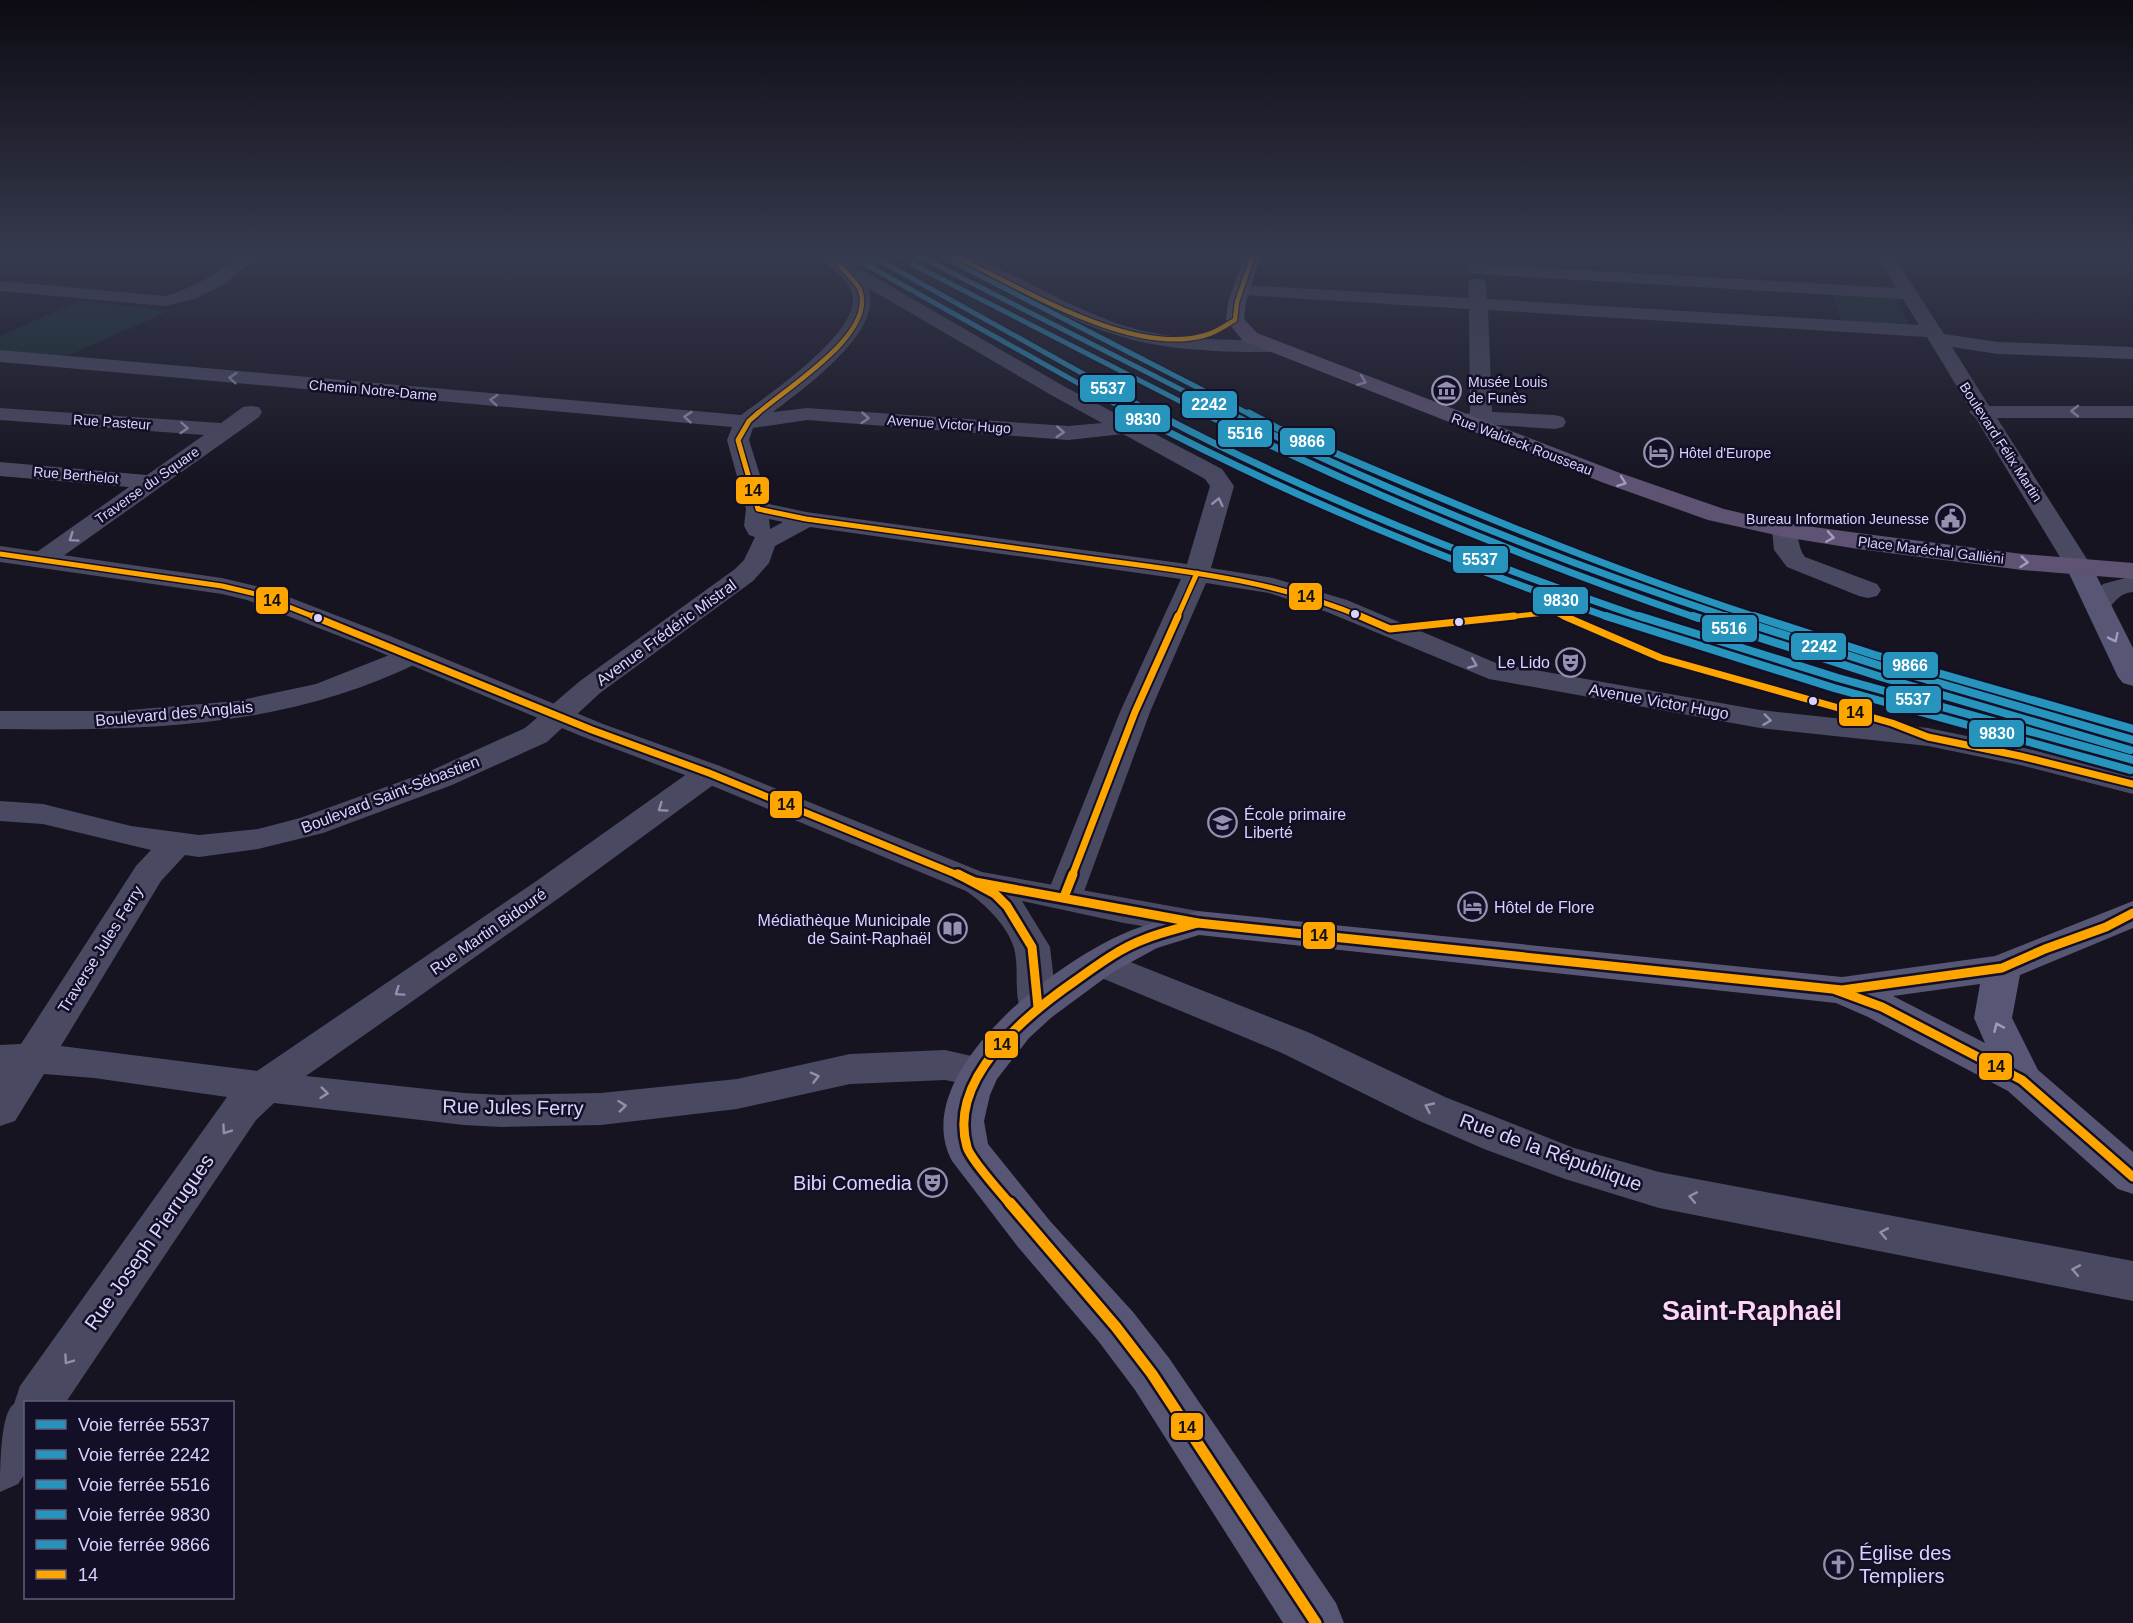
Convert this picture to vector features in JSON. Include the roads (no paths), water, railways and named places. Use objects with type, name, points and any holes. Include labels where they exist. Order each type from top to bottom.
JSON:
[{"type":"main road","name":"Rue Waldeck Rousseau","points":[[1244,331],[1250,337],[1268,346],[1473,419],[1684,505],[1752,523]]},
{"type":"main road","name":"Place Maréchal Galliéni","points":[[1752,523],[1784,530],[1994,559],[2133,572]]},
{"type":"main road","points":[[2079,567],[2133,677]]},
{"type":"main road","points":[[1317,1623],[1152,1374],[1116,1327],[1034,1234],[967,1149],[963,1121],[969,1095],[980,1072],[1015,1028],[1038,1007],[1100,963],[1144,939],[1197,923],[1722,980],[1842,990],[2002,968],[2045,949],[2106,927],[2133,913]]},
{"type":"main road","points":[[2002,968],[1994,1018],[2022,1080]]},
{"type":"main road","points":[[1842,990],[1882,1007],[2022,1080],[2133,1177]]},
{"type":"street","points":[[806,519],[764,542],[756,526],[758,509],[738,440],[740,431],[746,422],[845,339],[851,331]]},
{"type":"street","points":[[954,331],[1124,427],[1215,474],[1222,486],[1197,573],[1135,712],[1064,897]]},
{"type":"street","points":[[1121,331],[1174,340],[1268,346]]},
{"type":"street","points":[[1174,340],[1207,335],[1218,331]]},
{"type":"street","points":[[1478,331],[1473,419],[1555,422]]},
{"type":"street","points":[[1860,331],[1935,336],[1998,348],[2133,353]]},
{"type":"street","name":"Boulevard Félix Martin","points":[[1932,331],[2013,465],[2033,491],[2079,567]]},
{"type":"street","name":"Chemin Notre-Dame","points":[[0,356],[746,422]]},
{"type":"street","points":[[780,395],[807,414]]},
{"type":"street","name":"Traverse du Square","points":[[43,559],[251,412]]},
{"type":"street","points":[[1980,412],[2133,412]]},
{"type":"street","name":"Rue Pasteur","points":[[0,414],[223,430]]},
{"type":"street","points":[[746,422],[807,414]]},
{"type":"street","name":"Avenue Victor Hugo","points":[[807,414],[1068,433],[1124,427]]},
{"type":"street","name":"Rue Berthelot","points":[[0,469],[152,482]]},
{"type":"street","name":"Avenue Victor Hugo","points":[[758,509],[806,519],[1197,573],[1273,586],[1326,603],[1489,670],[1760,719],[1928,737],[2133,783]]},
{"type":"street","points":[[1784,530],[1787,550],[1796,562],[1868,590]]},
{"type":"street","name":"Avenue Frédéric Mistral","points":[[558,716],[590,687],[744,575],[756,563],[764,542]]},
{"type":"street","points":[[0,554],[222,586],[256,594],[558,716],[709,773],[975,882],[995,894],[1007,906],[1032,947],[1038,1007]]},
{"type":"street","points":[[2098,605],[2107,591],[2115,586],[2133,584]]},
{"type":"street","name":"Boulevard des Anglais","points":[[0,720],[123,720],[228,710],[314,694],[362,679],[412,656]]},
{"type":"street","name":"Boulevard Saint-Sébastien","points":[[0,811],[43,814],[176,844],[227,844],[258,839],[311,826],[431,782],[536,735],[558,716]]},
{"type":"street","name":"Rue Martin Bidouré","points":[[265,1087],[282,1072],[538,896],[709,773]]},
{"type":"street","name":"Traverse Jules Ferry","points":[[16,1059],[147,874],[176,844]]},
{"type":"street","points":[[975,882],[1197,923]]},
{"type":"street","name":"Rue de la République","points":[[1100,963],[1296,1042],[1430,1108],[1499,1137],[1595,1171],[1659,1190],[2133,1281]]},
{"type":"street","points":[[0,1110],[16,1059]]},
{"type":"street","name":"Rue Jules Ferry","points":[[16,1059],[94,1063],[265,1087],[464,1109],[590,1109],[737,1094],[850,1069],[945,1065],[980,1072]]},
{"type":"street","name":"Rue Joseph Pierrugues","points":[[39,1401],[241,1109],[265,1087]]},
{"type":"street","points":[[0,1467],[24,1426]]},
{"type":"railway","points":[[1991,710],[2133,750]]},
{"type":"rail line","name":"9830","points":[[982,331],[1105,399],[1227,462],[1352,520],[1447,559],[1542,594],[1736,659],[2130,770]]},
{"type":"rail line","name":"5537","points":[[1003,331],[1110,390],[1232,453],[1356,510],[1451,549],[1546,584],[1740,648],[1936,706],[2133,760]]},
{"type":"rail line","name":"5516","points":[[1041,331],[1258,440],[1399,505],[1471,535],[1715,624],[1881,677],[2130,750]]},
{"type":"rail line","name":"2242","points":[[1065,331],[1263,431],[1475,525],[1637,586],[1801,641],[2133,740]]},
{"type":"rail line","name":"9866","points":[[1088,331],[1279,429],[1478,515],[1707,601],[1875,655],[2133,729]]},
{"type":"place","name":"Musée Louis de Funès","points":[[1447,390]]},
{"type":"place","name":"Hôtel d'Europe","points":[[1658,453]]},
{"type":"place","name":"Bureau Information Jeunesse","points":[[1950,519]]},
{"type":"place","name":"Le Lido","points":[[1571,662]]},
{"type":"place","name":"École primaire Liberté","points":[[1223,823]]},
{"type":"place","name":"Hôtel de Flore","points":[[1473,907]]},
{"type":"place","name":"Médiathèque Municipale de Saint-Raphaël","points":[[952,929]]},
{"type":"place","name":"Bibi Comedia","points":[[933,1183]]},
{"type":"place","name":"Église des Templiers","points":[[1838,1565]]},
{"type":"district","name":"Saint-Raphaël","points":[[1752,1311]]}]
